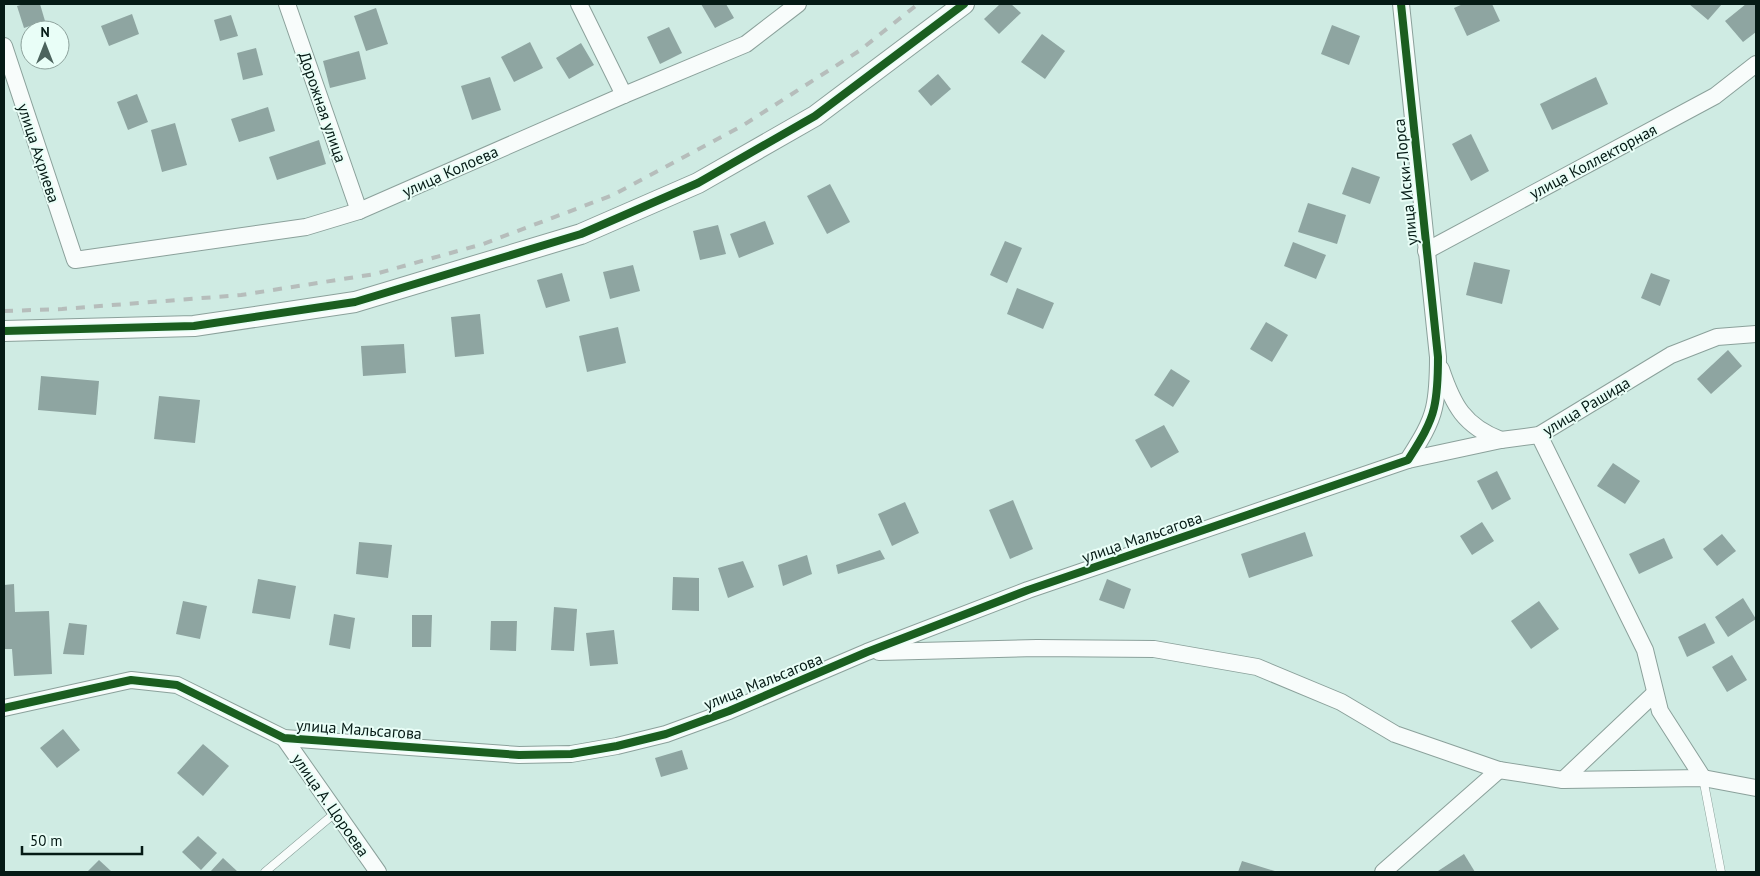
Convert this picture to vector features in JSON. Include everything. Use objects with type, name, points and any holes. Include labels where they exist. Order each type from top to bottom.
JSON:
[{"type":"street","name":"Дорожная улица","points":[[287,4],[359,211]]},
{"type":"street","points":[[579,4],[624,95]]},
{"type":"street","name":"улица Колоева","points":[[75,260],[306,227],[359,211],[624,95],[746,44],[798,4]]},
{"type":"street","points":[[4,331],[194,326],[355,302],[581,234],[698,183],[815,116],[964,4]]},
{"type":"street","name":"улица Иски-Лорса","points":[[1401,4],[1438,357]]},
{"type":"street","name":"улица Ахриева","points":[[4,46],[75,260]]},
{"type":"street","name":"улица Коллекторная","points":[[1426,251],[1715,96],[1756,64]]},
{"type":"street","name":"улица Рашида","points":[[1408,460],[1501,440],[1539,435],[1671,355],[1717,337],[1756,334]]},
{"type":"street","points":[[1438,357],[1448,388],[1458,410],[1477,429],[1501,440]]},
{"type":"street","points":[[1408,460],[1424,432],[1434,409],[1438,387],[1438,357]]},
{"type":"street","points":[[1539,435],[1644,650],[1660,711],[1703,778]]},
{"type":"street","name":"улица Мальсагова","points":[[4,708],[131,680],[177,685],[284,738],[519,754],[571,754],[617,746],[666,734],[729,711],[867,652],[1028,590],[1408,460]]},
{"type":"street","points":[[867,652],[1037,648],[1154,649],[1257,667],[1341,702],[1395,734],[1499,770],[1562,780],[1703,778],[1756,788]]},
{"type":"street","points":[[1562,780],[1655,693]]},
{"type":"street","name":"улица А. Цороева","points":[[284,738],[378,872]]},
{"type":"street","points":[[1383,872],[1499,770]]},
{"type":"lane","points":[[1703,778],[1721,872]]},
{"type":"lane","points":[[266,872],[335,813]]},
{"type":"building","points":[[40,4],[45,20],[21,20],[17,6]]},
{"type":"building","points":[[701,4],[726,4],[734,18],[715,28]]},
{"type":"building","points":[[1000,4],[1011,4],[1021,13],[999,34],[984,19]]},
{"type":"building","points":[[1463,4],[1492,4],[1500,21],[1467,36],[1454,8]]},
{"type":"building","points":[[1689,4],[1722,4],[1708,20]]},
{"type":"building","points":[[1746,4],[1756,4],[1756,32],[1743,42],[1725,21]]},
{"type":"building","points":[[376,8],[388,44],[366,51],[354,16]]},
{"type":"building","points":[[132,14],[139,34],[109,46],[101,26]]},
{"type":"building","points":[[231,15],[238,36],[220,41],[214,20]]},
{"type":"building","points":[[1332,25],[1360,36],[1349,65],[1321,54]]},
{"type":"building","points":[[669,27],[682,53],[660,64],[647,37]]},
{"type":"building","points":[[1042,34],[1065,51],[1045,79],[1021,62]]},
{"type":"building","points":[[530,42],[543,68],[514,82],[501,57]]},
{"type":"building","points":[[581,43],[594,65],[569,79],[556,58]]},
{"type":"building","points":[[256,48],[263,75],[243,80],[237,53]]},
{"type":"building","points":[[359,51],[366,79],[330,88],[323,61]]},
{"type":"building","points":[[938,74],[951,89],[931,106],[918,91]]},
{"type":"building","points":[[490,77],[501,110],[472,120],[461,86]]},
{"type":"building","points":[[1596,77],[1608,104],[1552,130],[1540,104]]},
{"type":"building","points":[[137,94],[148,122],[128,130],[117,102]]},
{"type":"building","points":[[268,107],[275,131],[239,142],[231,119]]},
{"type":"building","points":[[175,123],[187,165],[162,172],[151,130]]},
{"type":"building","points":[[1471,134],[1489,171],[1471,181],[1452,144]]},
{"type":"building","points":[[319,140],[326,164],[277,180],[269,157]]},
{"type":"building","points":[[1352,167],[1380,177],[1370,204],[1342,194]]},
{"type":"building","points":[[830,184],[850,222],[827,234],[807,196]]},
{"type":"building","points":[[1308,203],[1346,215],[1337,244],[1298,232]]},
{"type":"building","points":[[765,221],[774,244],[739,258],[730,234]]},
{"type":"building","points":[[718,225],[726,254],[700,260],[693,231]]},
{"type":"building","points":[[1005,241],[1022,248],[1007,283],[990,275]]},
{"type":"building","points":[[1293,242],[1326,255],[1316,279],[1284,266]]},
{"type":"building","points":[[1474,262],[1510,270],[1502,304],[1466,295]]},
{"type":"building","points":[[633,265],[640,291],[610,299],[603,272]]},
{"type":"building","points":[[562,273],[570,301],[546,308],[537,280]]},
{"type":"building","points":[[1651,273],[1670,280],[1660,306],[1641,298]]},
{"type":"building","points":[[1017,288],[1054,303],[1043,329],[1007,314]]},
{"type":"building","points":[[480,314],[484,354],[455,357],[451,317]]},
{"type":"building","points":[[1266,322],[1288,335],[1272,362],[1250,349]]},
{"type":"building","points":[[618,327],[626,363],[587,372],[579,336]]},
{"type":"building","points":[[404,344],[406,373],[363,376],[361,346]]},
{"type":"building","points":[[1728,350],[1742,366],[1711,394],[1697,379]]},
{"type":"building","points":[[1171,369],[1190,381],[1173,407],[1154,395]]},
{"type":"building","points":[[41,376],[99,381],[96,415],[38,410]]},
{"type":"building","points":[[159,396],[200,400],[195,443],[154,439]]},
{"type":"building","points":[[1164,425],[1179,452],[1151,468],[1135,440]]},
{"type":"building","points":[[1613,463],[1640,481],[1625,504],[1597,486]]},
{"type":"building","points":[[1497,471],[1511,499],[1492,510],[1477,481]]},
{"type":"building","points":[[1013,500],[1033,549],[1010,559],[989,510]]},
{"type":"building","points":[[905,502],[919,533],[892,546],[878,514]]},
{"type":"building","points":[[1482,522],[1494,541],[1472,555],[1460,536]]},
{"type":"building","points":[[1305,532],[1313,556],[1249,578],[1241,554]]},
{"type":"building","points":[[1722,534],[1736,551],[1717,566],[1703,549]]},
{"type":"building","points":[[1664,538],[1673,558],[1639,574],[1629,554]]},
{"type":"building","points":[[359,542],[392,545],[388,578],[356,574]]},
{"type":"building","points":[[880,550],[885,559],[838,574],[836,565]]},
{"type":"building","points":[[807,555],[812,574],[783,586],[778,565]]},
{"type":"building","points":[[743,561],[754,587],[728,598],[718,568]]},
{"type":"building","points":[[673,577],[699,578],[699,611],[672,610]]},
{"type":"building","points":[[258,579],[296,586],[290,619],[252,613]]},
{"type":"building","points":[[1107,579],[1131,589],[1124,609],[1099,600]]},
{"type":"building","points":[[14,584],[15,612],[49,611],[52,674],[14,676],[12,649],[4,649],[4,585]]},
{"type":"building","points":[[1743,598],[1756,619],[1728,637],[1715,617]]},
{"type":"building","points":[[183,601],[207,606],[200,639],[176,634]]},
{"type":"building","points":[[1539,601],[1559,629],[1531,649],[1511,621]]},
{"type":"building","points":[[554,607],[577,609],[574,651],[551,650]]},
{"type":"building","points":[[334,614],[355,618],[350,649],[329,645]]},
{"type":"building","points":[[412,615],[432,615],[431,647],[412,647]]},
{"type":"building","points":[[491,621],[517,621],[516,651],[490,650]]},
{"type":"building","points":[[69,623],[87,625],[84,655],[63,654]]},
{"type":"building","points":[[1705,623],[1715,643],[1687,657],[1678,637]]},
{"type":"building","points":[[614,630],[618,664],[590,666],[586,633]]},
{"type":"building","points":[[1732,655],[1747,680],[1727,692],[1712,667]]},
{"type":"building","points":[[63,729],[80,750],[57,768],[40,748]]},
{"type":"building","points":[[203,744],[229,766],[203,796],[177,773]]},
{"type":"building","points":[[682,750],[688,769],[661,777],[655,758]]},
{"type":"building","points":[[198,836],[217,853],[201,870],[182,852]]},
{"type":"building","points":[[1464,854],[1475,872],[1438,871]]},
{"type":"building","points":[[223,858],[238,872],[210,872]]},
{"type":"building","points":[[99,860],[112,872],[87,872]]},
{"type":"building","points":[[1242,861],[1278,872],[1238,872]]},
{"type":"railway","points":[[4,311],[62,309],[241,295],[375,274],[483,244],[613,195],[742,126],[859,51],[918,4]]},
{"type":"cycle path","points":[[4,331],[194,326],[355,302],[581,234],[698,183],[815,116],[964,4]]},
{"type":"cycle path","points":[[4,708],[131,680],[177,685],[284,738],[519,755],[571,754],[617,746],[666,734],[729,711],[867,652],[1028,590],[1408,460],[1432,415],[1437,389],[1438,357],[1401,4]]}]
